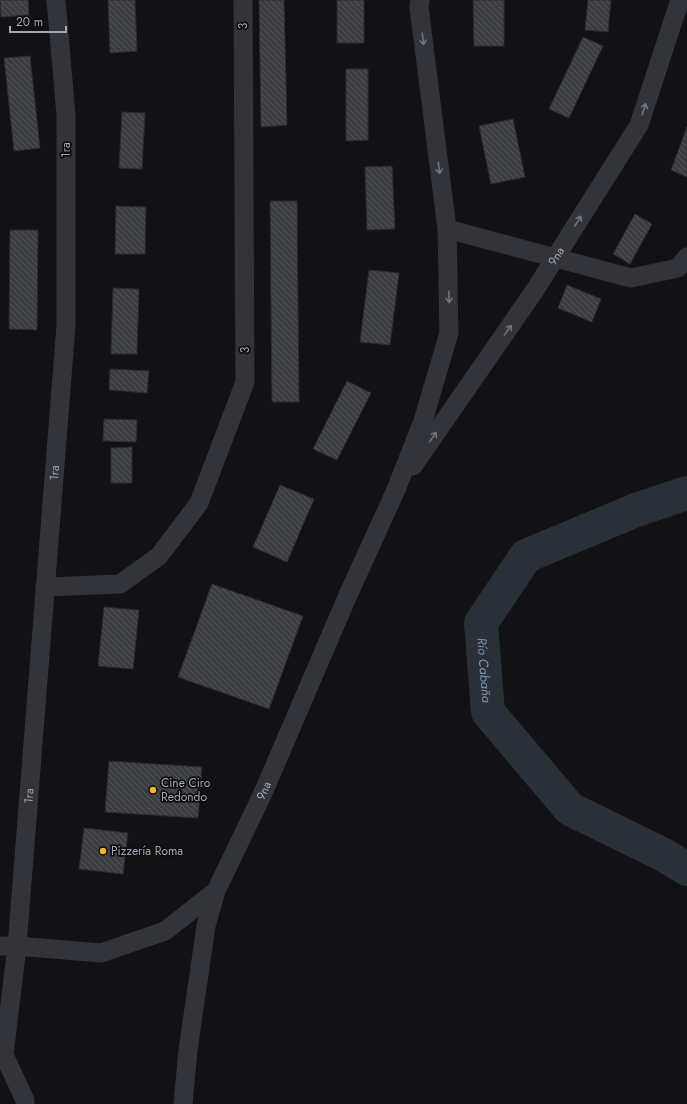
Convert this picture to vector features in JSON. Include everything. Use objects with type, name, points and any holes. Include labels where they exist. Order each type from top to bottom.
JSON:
[{"type":"street","name":"1ra","points":[[25,1104],[25,1100],[4,1055],[8,946],[45,587],[66,326],[66,115],[56,0]]},
{"type":"street","name":"3","points":[[45,587],[120,584],[159,556],[199,503],[245,382],[243,0]]},
{"type":"street","name":"9na","points":[[183,1104],[188,1050],[206,926],[216,892],[263,793],[348,595],[395,492],[423,421],[449,334],[447,229],[419,7],[420,0]]},
{"type":"street","name":"9na","points":[[395,492],[536,290],[639,124],[679,0]]},
{"type":"street","points":[[447,229],[631,278],[678,268],[687,257]]},
{"type":"street","points":[[8,946],[101,953],[165,931],[216,892]]},
{"type":"building","points":[[0,0],[28,0],[29,15],[1,17]]},
{"type":"building","points":[[108,0],[135,0],[137,51],[110,53]]},
{"type":"building","points":[[259,0],[284,0],[287,125],[261,127]]},
{"type":"building","points":[[337,0],[364,0],[364,43],[337,43]]},
{"type":"building","points":[[473,0],[504,0],[504,46],[474,46]]},
{"type":"building","points":[[588,0],[611,0],[608,32],[585,30]]},
{"type":"building","points":[[583,37],[603,46],[569,118],[549,109]]},
{"type":"building","points":[[30,56],[40,148],[14,151],[4,58]]},
{"type":"building","points":[[346,69],[368,69],[368,140],[346,141]]},
{"type":"building","points":[[122,112],[145,113],[142,169],[119,168]]},
{"type":"building","points":[[513,119],[525,177],[491,184],[479,126]]},
{"type":"building","points":[[687,127],[687,177],[671,170]]},
{"type":"building","points":[[392,166],[395,229],[367,230],[365,167]]},
{"type":"building","points":[[270,201],[297,201],[299,402],[272,402]]},
{"type":"building","points":[[116,206],[146,207],[145,254],[115,254]]},
{"type":"building","points":[[635,214],[652,224],[630,264],[613,254]]},
{"type":"building","points":[[10,230],[38,230],[37,330],[9,329]]},
{"type":"building","points":[[369,270],[399,273],[390,345],[360,342]]},
{"type":"building","points":[[567,285],[601,299],[592,322],[558,308]]},
{"type":"building","points":[[113,288],[139,289],[137,354],[111,354]]},
{"type":"building","points":[[110,369],[149,371],[147,393],[109,390]]},
{"type":"building","points":[[347,381],[371,393],[337,460],[313,449]]},
{"type":"building","points":[[104,419],[137,420],[136,442],[103,441]]},
{"type":"building","points":[[132,447],[132,483],[111,483],[111,448]]},
{"type":"building","points":[[280,485],[314,499],[287,562],[253,547]]},
{"type":"building","points":[[212,584],[303,616],[269,709],[178,677]]},
{"type":"building","points":[[104,607],[139,610],[133,669],[98,666]]},
{"type":"building","name":"Cine Ciro Redondo","points":[[109,761],[202,767],[198,818],[105,812]]},
{"type":"building","name":"Pizzería Roma","points":[[84,828],[128,833],[123,874],[79,869]]},
{"type":"waterway","name":"Río Cabaña","points":[[687,493],[636,510],[526,556],[481,623],[488,712],[570,809],[664,855],[687,869]]},
{"type":"place","name":"Cine Ciro Redondo","points":[[153,790]]},
{"type":"place","name":"Pizzería Roma","points":[[103,851]]}]
